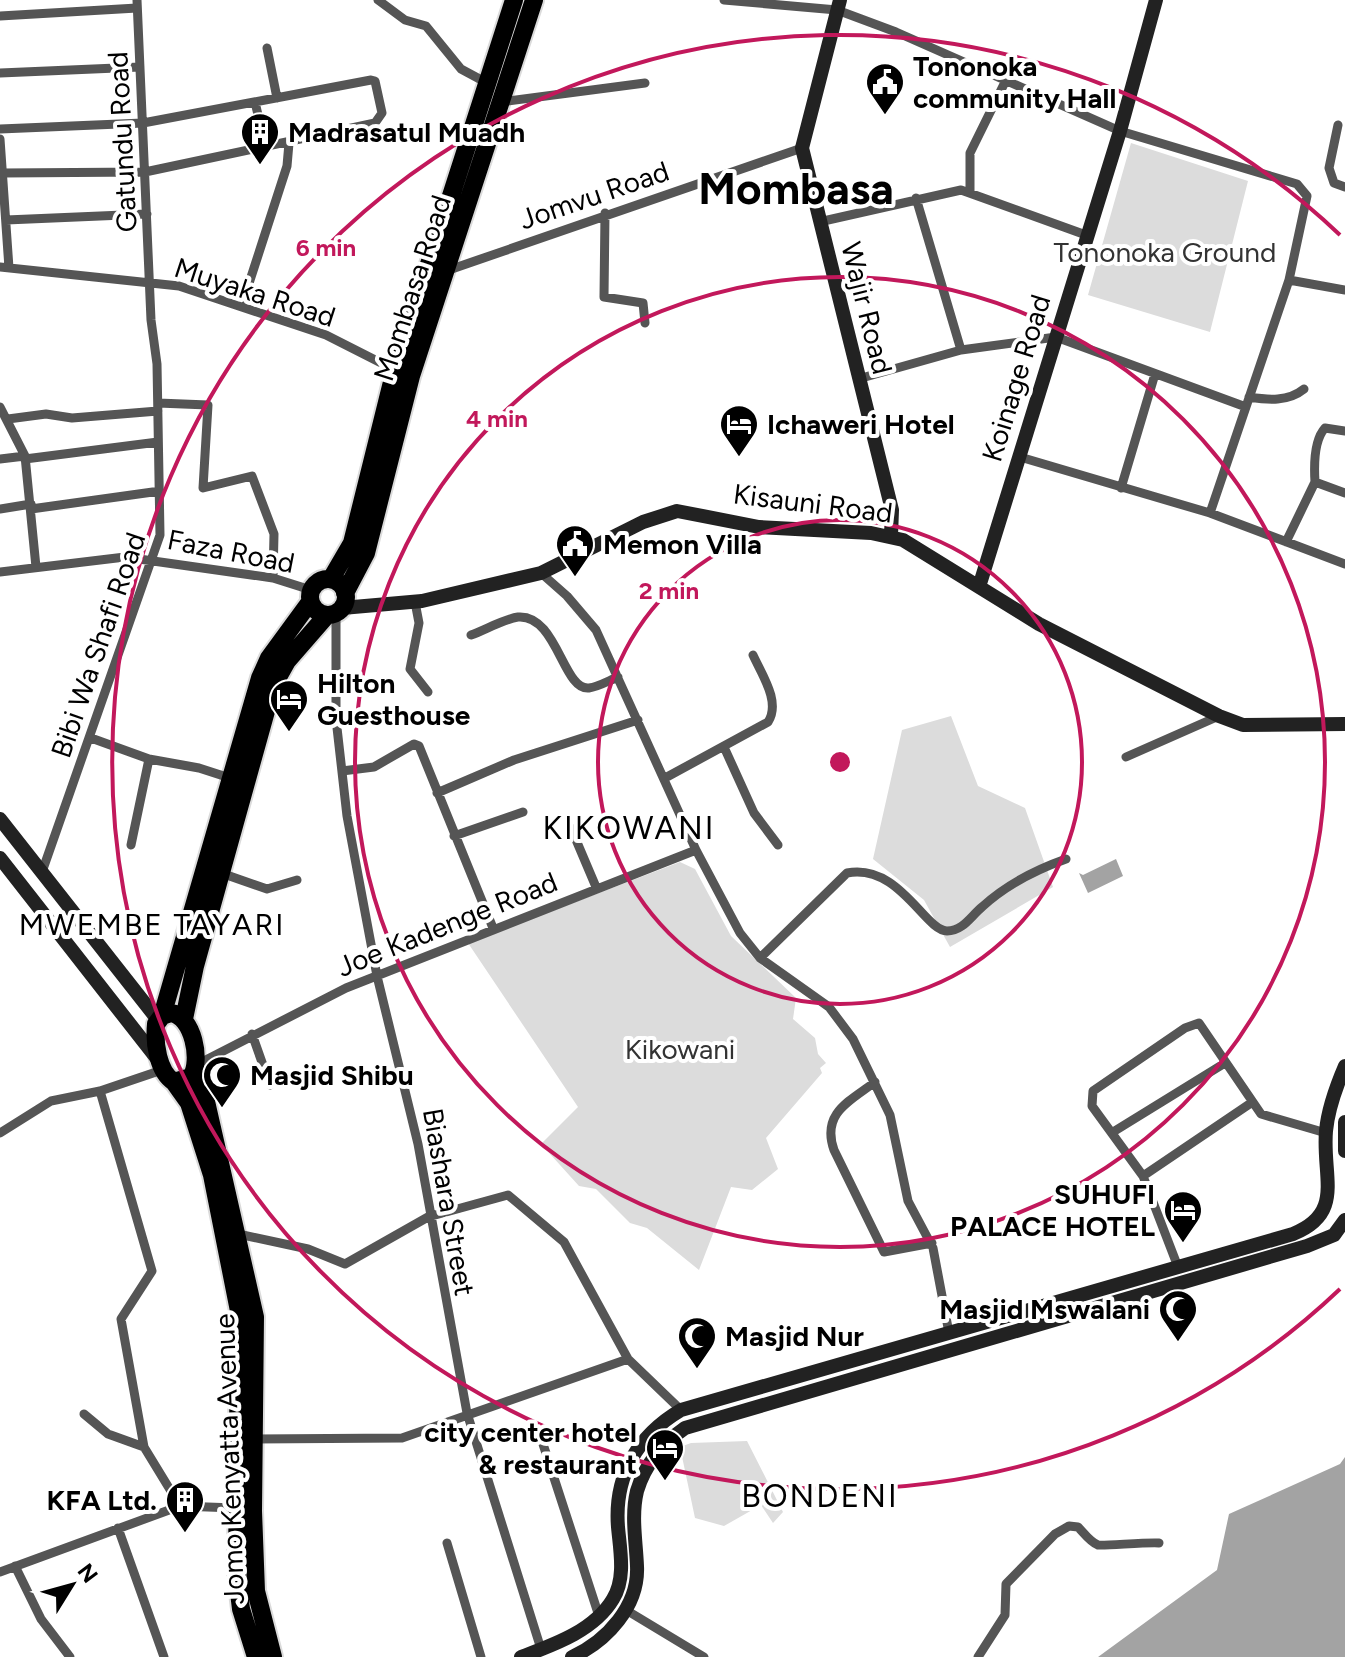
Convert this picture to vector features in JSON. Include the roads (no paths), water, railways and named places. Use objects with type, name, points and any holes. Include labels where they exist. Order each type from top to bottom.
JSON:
[{"type":"highway","name":"Mombasa Road","points":[[331,579],[352,543],[395,370],[514,0]]},
{"type":"highway","name":"Mombasa Road","points":[[184,1019],[187,994],[275,680],[317,623],[338,607],[374,530],[411,376],[534,0]]},
{"type":"highway","points":[[310,596],[317,611],[338,607],[340,584],[331,579]]},
{"type":"highway","name":"Jomo Kenyatta Avenue","points":[[256,1657],[237,1587],[235,1508],[239,1311],[212,1175],[189,1103],[166,1072],[155,1030],[264,668],[319,580],[331,579]]},
{"type":"highway","points":[[160,1018],[178,1014],[184,1019]]},
{"type":"highway","name":"Jomo Kenyatta Avenue","points":[[184,1019],[238,1234],[255,1317],[253,1511],[256,1591],[273,1657]]},
{"type":"highway","points":[[166,1072],[187,1081],[195,1069]]},
{"type":"street","points":[[378,0],[405,20],[426,26],[461,69],[487,83]]},
{"type":"street","points":[[724,0],[839,5],[1120,131],[1303,188],[1306,201],[1289,280],[1210,513]]},
{"type":"street","name":"Koinage Road","points":[[979,587],[1120,131],[1156,0]]},
{"type":"street","points":[[0,16],[137,4]]},
{"type":"street","name":"Gatundu Road","points":[[137,4],[150,282]]},
{"type":"street","name":"Wajir Road","points":[[839,5],[802,148],[892,510],[891,536]]},
{"type":"street","points":[[267,48],[277,98]]},
{"type":"street","points":[[0,73],[140,67]]},
{"type":"street","points":[[970,191],[970,153],[1006,80]]},
{"type":"street","points":[[0,129],[143,123],[375,81],[382,113],[379,121],[266,149],[145,172],[3,173]]},
{"type":"street","points":[[501,102],[645,83]]},
{"type":"street","points":[[255,102],[266,149]]},
{"type":"street","points":[[1338,125],[1329,172],[1334,183],[1345,187]]},
{"type":"street","points":[[0,139],[6,220],[4,268]]},
{"type":"street","points":[[242,305],[287,166],[289,143]]},
{"type":"street","name":"Jomvu Road","points":[[446,271],[605,213],[802,148]]},
{"type":"street","points":[[819,222],[916,198],[970,191],[1086,235]]},
{"type":"street","points":[[916,198],[961,350]]},
{"type":"street","points":[[605,213],[604,297],[643,303],[645,323]]},
{"type":"street","points":[[6,220],[147,214]]},
{"type":"street","name":"Muyaka Road","points":[[4,268],[179,286],[326,335],[395,370]]},
{"type":"street","points":[[1289,280],[1345,290]]},
{"type":"street","name":"Bibi Wa Shafi Road","points":[[42,872],[161,529],[158,407],[150,282]]},
{"type":"street","points":[[858,379],[961,350],[1056,337],[1155,374],[1248,402],[1288,397],[1304,389]]},
{"type":"street","points":[[1121,488],[1155,374]]},
{"type":"street","points":[[8,419],[46,414],[72,418],[158,407],[208,405],[203,488],[252,476],[274,534],[273,578]]},
{"type":"street","points":[[0,407],[25,458],[36,567]]},
{"type":"street","points":[[1286,542],[1315,482],[1321,433],[1325,428],[1345,431]]},
{"type":"street","points":[[0,459],[158,442]]},
{"type":"street","points":[[1020,457],[1210,513],[1345,564]]},
{"type":"street","points":[[1315,482],[1345,493]]},
{"type":"street","points":[[0,509],[160,491]]},
{"type":"street","name":"Kisauni Road","points":[[338,607],[415,602],[541,573],[643,522],[677,511],[759,527],[891,536],[1039,624],[1219,716],[1243,725],[1345,724]]},
{"type":"street","name":"Faza Road","points":[[0,572],[125,557],[152,558],[273,578],[310,596]]},
{"type":"street","points":[[541,573],[567,596],[596,630],[696,850],[740,933],[760,958],[837,1014],[875,1082],[893,1127],[908,1201],[932,1243],[949,1333]]},
{"type":"street","points":[[415,602],[419,623],[410,669],[428,692]]},
{"type":"street","name":"Biashara Street","points":[[338,607],[336,719],[347,816],[377,976],[418,1144],[428,1217],[467,1413],[541,1649]]},
{"type":"street","points":[[471,635],[519,617],[536,622],[581,686],[588,688],[618,677]]},
{"type":"street","points":[[665,778],[768,722],[774,712],[770,691],[753,655]]},
{"type":"street","points":[[1126,757],[1219,716]]},
{"type":"street","points":[[437,793],[514,760],[638,720]]},
{"type":"street","points":[[91,738],[149,759],[199,768],[233,779]]},
{"type":"street","points":[[342,771],[374,767],[416,745],[493,928]]},
{"type":"street","points":[[724,747],[754,813],[778,845]]},
{"type":"street","points":[[131,845],[149,759]]},
{"type":"street","points":[[454,836],[523,812]]},
{"type":"street","points":[[0,819],[160,1018]]},
{"type":"street","points":[[571,828],[596,887]]},
{"type":"street","name":"Joe Kadenge Road","points":[[195,1069],[219,1051],[252,1034],[377,976],[696,850]]},
{"type":"street","points":[[0,858],[166,1072],[38,1107],[0,1133]]},
{"type":"street","points":[[760,958],[847,873],[863,872],[898,888],[908,894],[933,926],[947,931],[963,925],[1023,877],[1066,859]]},
{"type":"street","points":[[221,873],[267,889],[297,880]]},
{"type":"street","points":[[40,909],[59,893]]},
{"type":"street","points":[[1178,1267],[1143,1176],[1092,1106],[1093,1091],[1185,1028],[1199,1023],[1206,1029],[1251,1103],[1268,1117],[1326,1133]]},
{"type":"street","points":[[252,1034],[270,1085]]},
{"type":"street","points":[[192,1042],[219,1051]]},
{"type":"street","points":[[1113,1132],[1225,1063]]},
{"type":"street","points":[[572,1657],[602,1639],[626,1610],[637,1574],[636,1493],[654,1456],[672,1437],[705,1420],[907,1353],[1299,1232],[1325,1217],[1332,1195],[1326,1133],[1332,1095],[1345,1066]]},
{"type":"street","points":[[875,1082],[843,1105],[833,1119],[829,1132],[834,1150],[884,1252],[932,1243]]},
{"type":"street","points":[[100,1091],[152,1271],[121,1319],[144,1447],[180,1506]]},
{"type":"street","points":[[1143,1176],[1251,1103]]},
{"type":"street","points":[[1345,1122],[1345,1151]]},
{"type":"street","points":[[238,1234],[308,1249],[345,1264],[428,1217],[502,1194],[514,1198],[548,1232],[564,1242],[628,1359],[681,1410]]},
{"type":"street","points":[[521,1657],[575,1634],[599,1616],[613,1600],[620,1579],[617,1501],[624,1470],[643,1440],[681,1410],[907,1353],[949,1333],[1002,1325],[1307,1246],[1334,1235],[1344,1223],[1325,1217]]},
{"type":"street","points":[[255,1439],[402,1438],[628,1359]]},
{"type":"street","points":[[84,1414],[108,1434],[131,1445],[144,1447]]},
{"type":"street","points":[[542,1441],[599,1616]]},
{"type":"street","points":[[0,1572],[180,1506],[235,1508]]},
{"type":"street","points":[[978,1657],[1005,1615],[1006,1584],[1062,1529],[1078,1527],[1094,1543],[1103,1546],[1113,1542],[1159,1543]]},
{"type":"street","points":[[118,1528],[164,1657]]},
{"type":"street","points":[[447,1543],[481,1657]]},
{"type":"street","points":[[15,1566],[41,1619],[70,1657]]},
{"type":"street","points":[[626,1610],[704,1657]]},
{"type":"place","name":"Tononoka community Hall","points":[[885,116]]},
{"type":"place","name":"Madrasatul Muadh","points":[[260,166]]},
{"type":"place","name":"Ichaweri Hotel","points":[[739,458]]},
{"type":"place","name":"Memon Villa","points":[[575,578]]},
{"type":"place","name":"Hilton Guesthouse","points":[[289,733]]},
{"type":"place","name":"Masjid Shibu","points":[[222,1109]]},
{"type":"place","name":"SUHUFI PALACE HOTEL","points":[[1183,1244]]},
{"type":"place","name":"Masjid Mswalani","points":[[1178,1343]]},
{"type":"place","name":"Masjid Nur","points":[[697,1370]]},
{"type":"place","name":"city center hotel & restaurant","points":[[665,1482]]},
{"type":"place","name":"KFA Ltd.","points":[[185,1534]]},
{"type":"district","name":"Mombasa","points":[[796,188]]},
{"type":"district","name":"KIKOWANI","points":[[629,828]]},
{"type":"district","name":"MWEMBE TAYARI","points":[[152,924]]},
{"type":"district","name":"BONDENI","points":[[820,1496]]},
{"type":"park label","name":"Tononoka Ground","points":[[1165,252]]},
{"type":"park label","name":"Kikowani","points":[[680,1049]]}]
